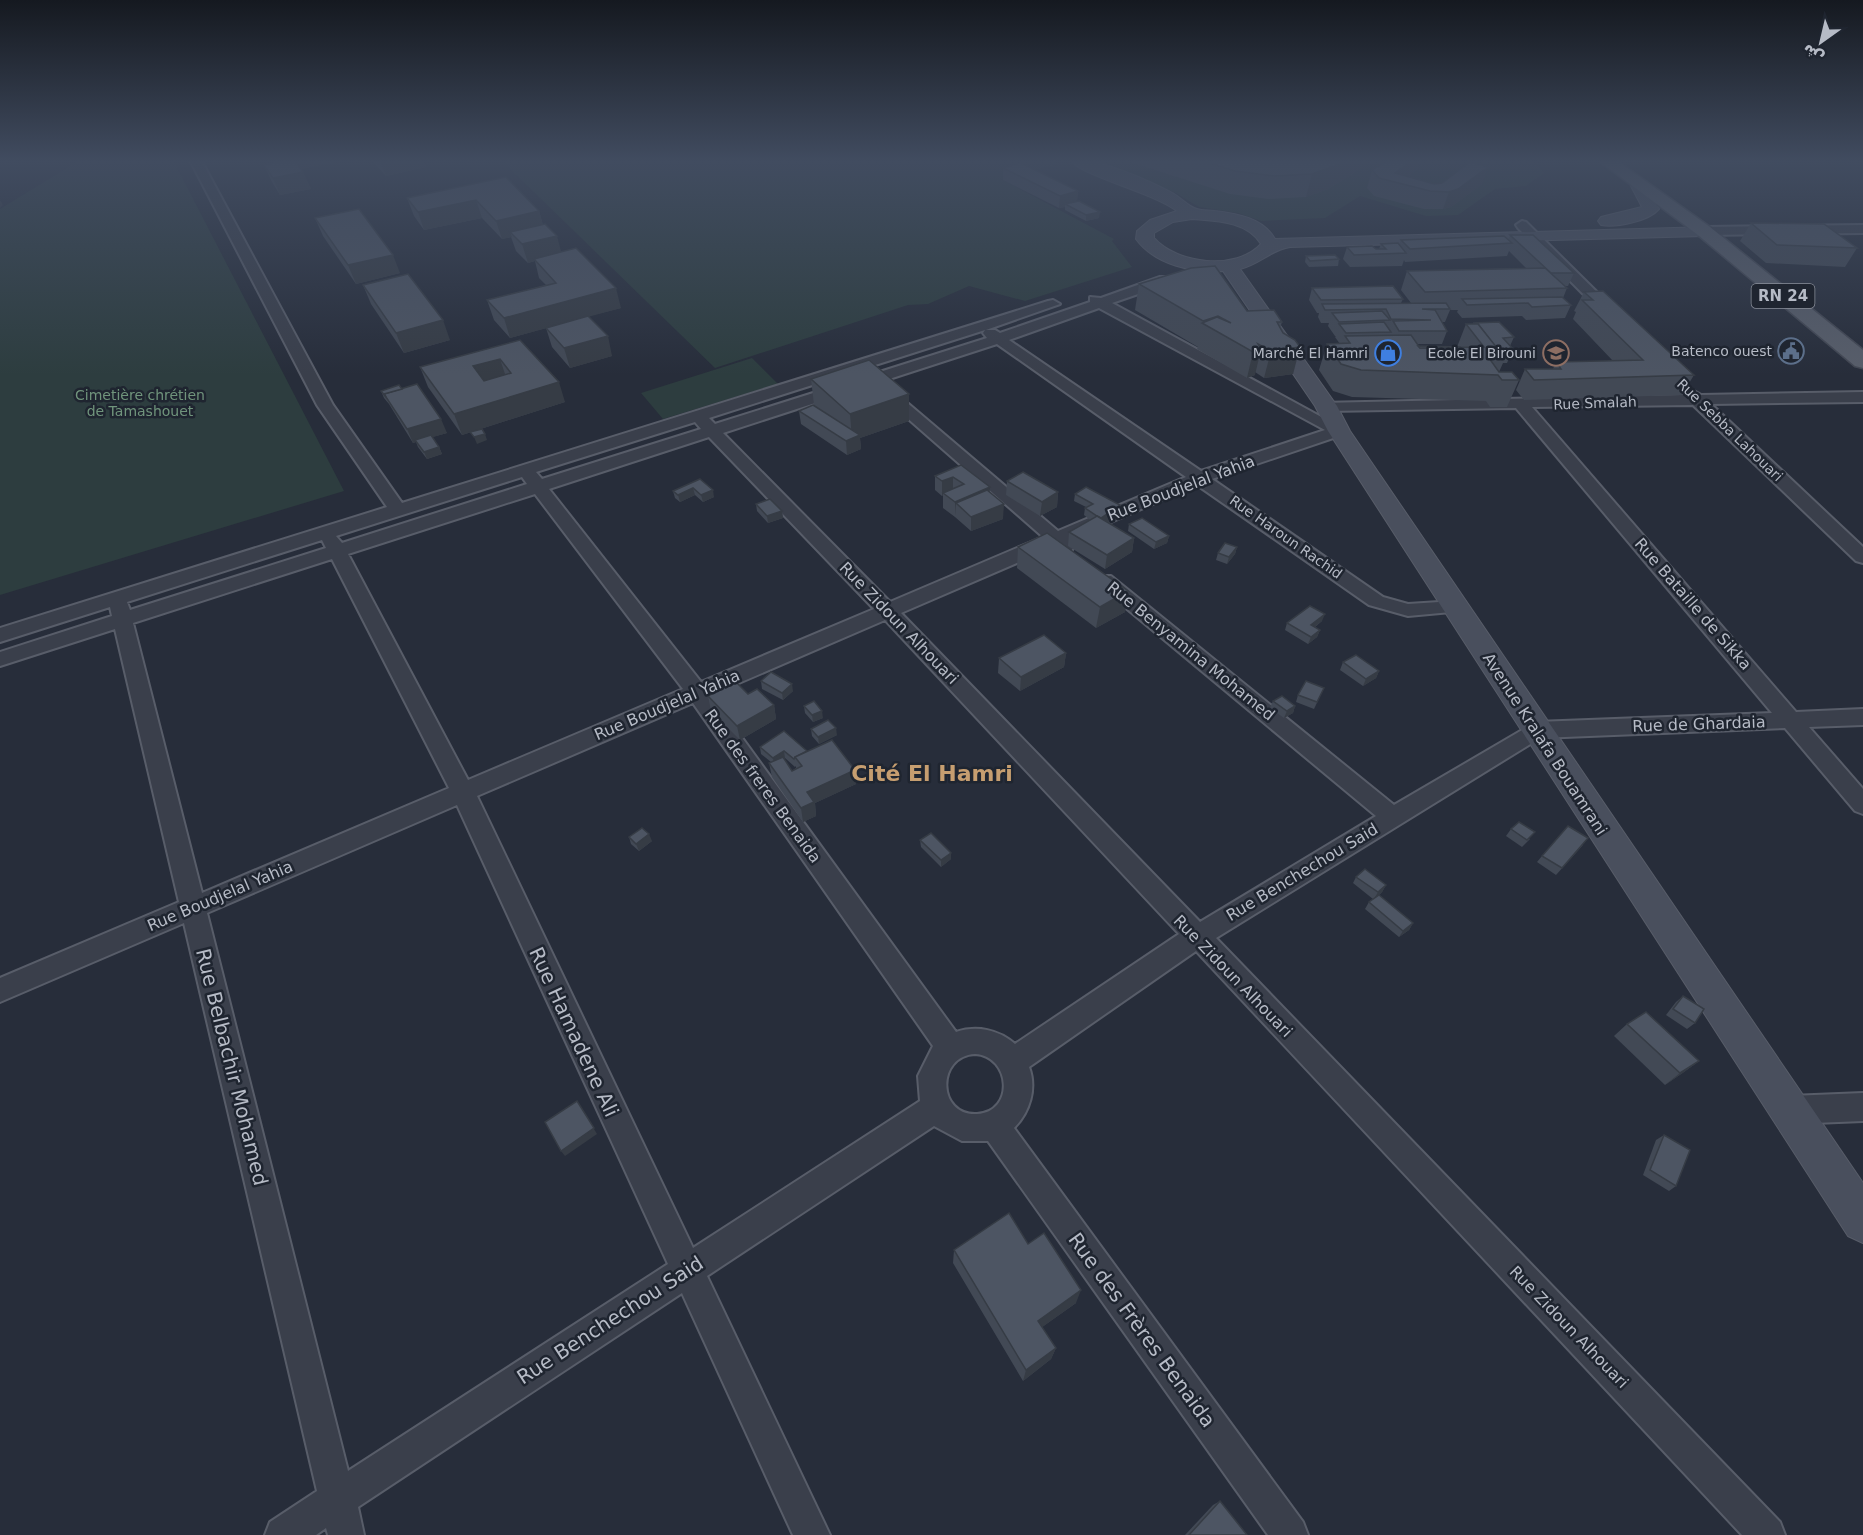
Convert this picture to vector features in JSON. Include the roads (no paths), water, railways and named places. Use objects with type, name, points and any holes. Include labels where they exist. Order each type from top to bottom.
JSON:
[{"type":"main road","name":"RN 24","points":[[1705,232],[1863,361]]},
{"type":"street","points":[[233,232],[325,405],[398,510]]},
{"type":"street","points":[[1146,232],[1145,239],[1156,251],[1179,261],[1217,265]]},
{"type":"street","points":[[1257,232],[1265,238],[1290,242],[1494,232]]},
{"type":"street","points":[[1528,232],[1623,326]]},
{"type":"street","points":[[1850,232],[1863,240]]},
{"type":"street","points":[[0,635],[120,608],[707,424],[872,380],[1217,265],[1251,261],[1265,254],[1265,238]]},
{"type":"street","points":[[707,424],[855,367],[981,328],[1179,261]]},
{"type":"street","name":"Avenue Kralafa Bouamrani","points":[[1217,265],[1332,419],[1863,1221]]},
{"type":"street","points":[[1084,294],[1332,419]]},
{"type":"street","name":"Rue Haroun Rachid","points":[[981,328],[1201,477],[1376,601],[1408,610],[1455,607]]},
{"type":"street","name":"Rue Benyamina Mohamed","points":[[855,367],[1087,566],[1393,817]]},
{"type":"street","name":"Rue Sebba Lahouari","points":[[1681,383],[1863,557]]},
{"type":"street","name":"Rue Smalah","points":[[1332,419],[1522,405],[1863,397]]},
{"type":"street","name":"Rue Bataille de Sikka","points":[[1522,405],[1863,805]]},
{"type":"street","name":"Rue Boudjelal Yahia","points":[[0,990],[1332,419]]},
{"type":"street","name":"Rue Zidoun Alhouari","points":[[707,424],[888,610],[1196,937],[1767,1535]]},
{"type":"street","points":[[332,542],[398,510],[532,479]]},
{"type":"street","name":"Rue des freres Benaida","points":[[532,479],[696,692],[951,1048]]},
{"type":"street","name":"Rue Hamadene Ali","points":[[332,542],[462,792],[685,1270],[812,1535]]},
{"type":"street","points":[[0,659],[120,608]]},
{"type":"street","name":"Rue Belbachir Mohamed","points":[[120,608],[346,1535]]},
{"type":"street","name":"Rue de Ghardaia","points":[[1536,730],[1863,717]]},
{"type":"street","name":"Rue Benchechou Said","points":[[1013,1062],[1196,937],[1536,730]]},
{"type":"street","points":[[971,1042],[986,1043],[1000,1049],[1013,1062],[1020,1079],[1020,1094],[1011,1113],[994,1125],[974,1128],[956,1124],[937,1107],[930,1080],[938,1060],[951,1048],[971,1042]]},
{"type":"street","name":"Rue Benchechou Said","points":[[284,1535],[685,1270],[937,1107]]},
{"type":"street","points":[[1790,1110],[1863,1107]]},
{"type":"street","name":"Rue des Frères Benaida","points":[[994,1125],[1290,1535]]},
{"type":"place","name":"Batenco ouest","points":[[1791,351]]},
{"type":"place","name":"Marché El Hamri","points":[[1388,353]]},
{"type":"place","name":"Ecole El Birouni","points":[[1556,353]]},
{"type":"district","name":"Cité El Hamri","points":[[932,773]]},
{"type":"park label","name":"Cimetière chrétien de Tamashouet","points":[[140,403]]}]
